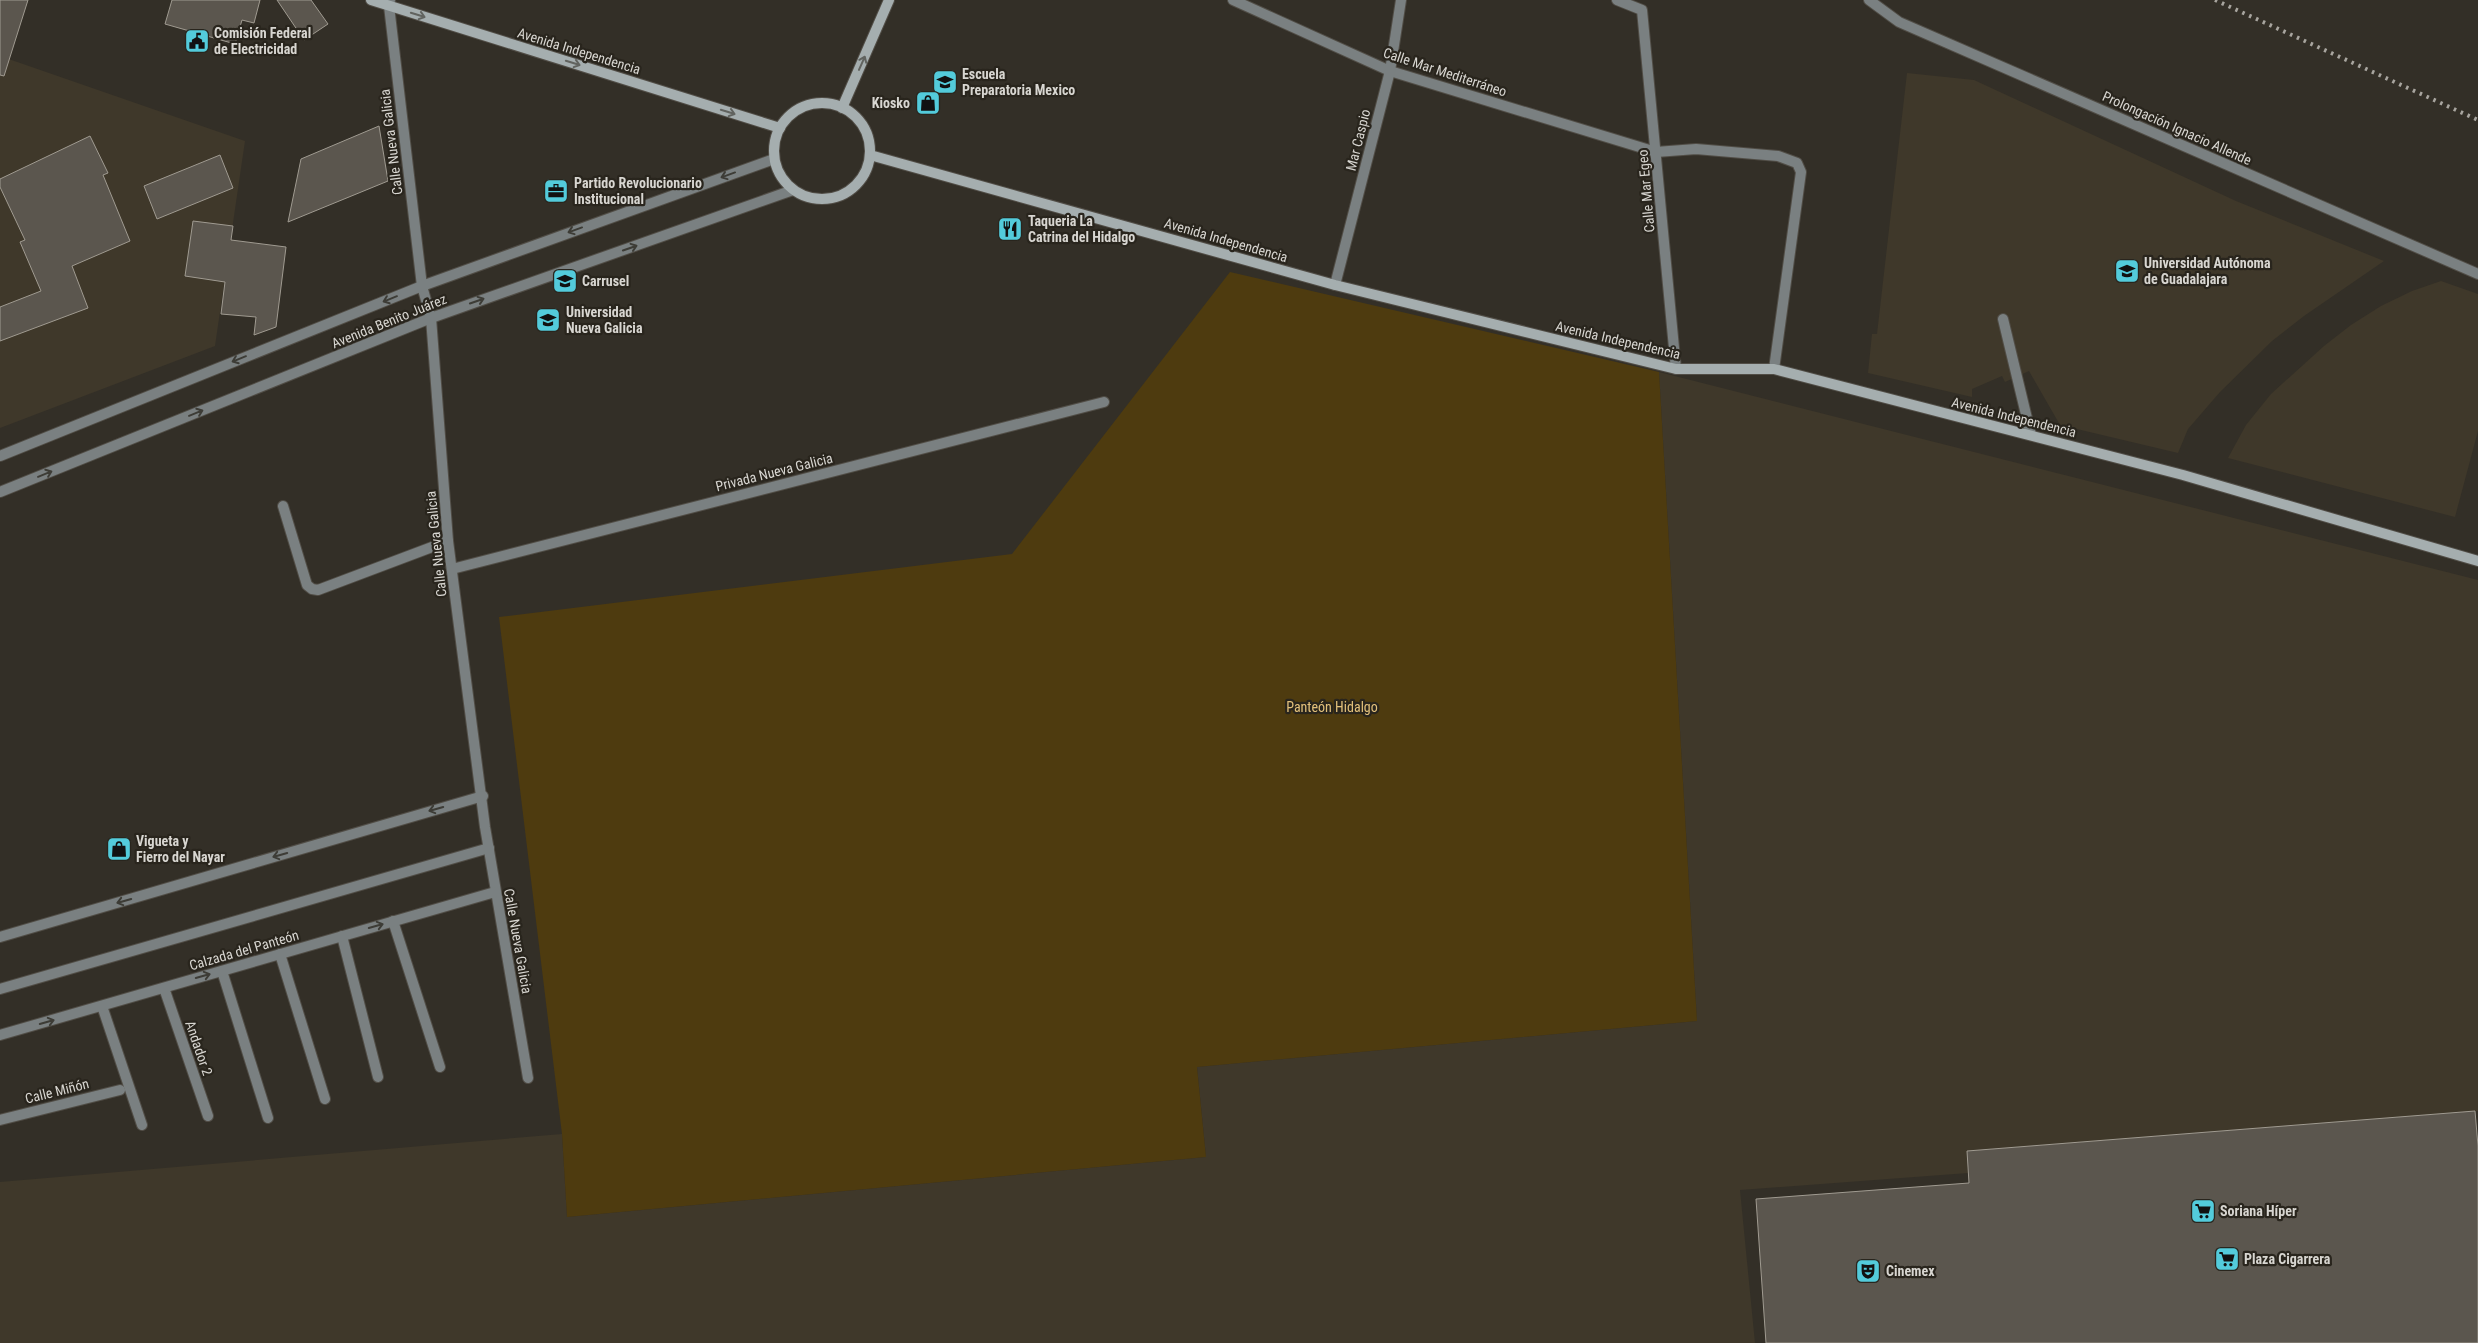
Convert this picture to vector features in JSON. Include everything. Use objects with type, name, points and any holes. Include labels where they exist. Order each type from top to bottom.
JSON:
[{"type":"main road","name":"Avenida Independencia","points":[[371,0],[389,3],[780,128]]},
{"type":"main road","points":[[842,108],[889,0]]},
{"type":"main road","points":[[814,104],[829,104],[842,108],[854,116],[864,127],[869,140],[870,155],[867,169],[859,182],[842,195],[820,200],[806,197],[793,190],[783,180],[774,159],[775,140],[780,128],[788,117],[801,108],[814,104]]},
{"type":"main road","name":"Avenida Independencia","points":[[870,155],[1336,285],[1676,369],[1774,369],[2183,475],[2478,561]]},
{"type":"street","name":"Calle Mar Mediterráneo","points":[[1233,0],[1390,71],[1656,152]]},
{"type":"street","name":"Mar Caspio","points":[[1336,285],[1390,71],[1401,0]]},
{"type":"street","name":"Calle Mar Egeo","points":[[1617,0],[1642,10],[1676,369]]},
{"type":"street","name":"Prolongación Ignacio Allende","points":[[1869,0],[1899,22],[2478,274]]},
{"type":"street","name":"Calle Nueva Galicia","points":[[389,3],[422,286],[431,318],[448,541],[483,796],[488,848],[528,1078]]},
{"type":"street","points":[[1656,152],[1696,149],[1778,156],[1797,163],[1801,172],[1774,369]]},
{"type":"street","name":"Avenida Benito Juárez","points":[[0,456],[422,286],[774,159]]},
{"type":"street","name":"Avenida Benito Juárez","points":[[0,492],[431,318],[793,190]]},
{"type":"street","points":[[2002,319],[2031,435]]},
{"type":"street","name":"Privada Nueva Galicia","points":[[452,569],[1104,402]]},
{"type":"street","points":[[283,506],[307,584],[312,589],[318,590],[448,541]]},
{"type":"street","points":[[0,938],[483,796]]},
{"type":"street","points":[[0,989],[488,848]]},
{"type":"street","name":"Calzada del Panteón","points":[[0,1035],[495,892]]},
{"type":"street","points":[[394,921],[440,1067]]},
{"type":"street","points":[[342,936],[378,1077]]},
{"type":"street","points":[[280,954],[324,1099]]},
{"type":"street","points":[[222,971],[268,1118]]},
{"type":"street","name":"Andador 2","points":[[164,988],[208,1116]]},
{"type":"street","points":[[102,1006],[142,1126]]},
{"type":"street","name":"Calle Miñón","points":[[0,1120],[120,1090]]},
{"type":"shaded area","points":[[0,56],[245,141],[215,346],[0,428]]},
{"type":"shaded area","name":"Universidad Autónoma de Guadalajara","points":[[1907,73],[1974,80],[2236,201],[2384,261],[2304,316],[2272,341],[2220,392],[2188,429],[2178,453],[2060,425],[2029,371],[2005,382],[2002,376],[1972,389],[1972,397],[1868,373],[1872,334],[1877,334]]},
{"type":"shaded area","points":[[2441,281],[2478,294],[2478,431],[2455,517],[2228,458],[2246,425],[2271,394],[2324,346],[2351,325],[2381,306],[2412,291]]},
{"type":"shaded area","points":[[1659,372],[2478,580],[2478,1111],[1967,1151],[1968,1173],[1740,1190],[1755,1343],[0,1343],[0,1182],[562,1134],[567,1217],[1206,1157],[1197,1067],[1697,1021]]},
{"type":"green space","name":"Panteón Hidalgo","points":[[1230,272],[1659,372],[1697,1021],[1197,1067],[1206,1157],[567,1217],[562,1134],[499,617],[1012,554]]},
{"type":"building","points":[[0,0],[28,0],[4,76],[0,75]]},
{"type":"building","points":[[172,0],[260,0],[254,23],[242,20],[235,44],[165,24]]},
{"type":"building","points":[[277,0],[311,0],[328,24],[304,40]]},
{"type":"building","points":[[379,126],[388,181],[288,222],[301,159]]},
{"type":"building","points":[[90,136],[108,173],[103,175],[130,241],[72,266],[88,308],[0,341],[0,307],[41,291],[20,242],[25,240],[0,187],[0,179]]},
{"type":"building","points":[[220,155],[233,188],[157,219],[144,186]]},
{"type":"building","points":[[193,221],[233,226],[231,240],[286,247],[276,327],[254,335],[256,317],[221,314],[225,282],[185,276]]},
{"type":"building","name":"Plaza Cigarrera","points":[[2475,1111],[2478,1146],[2478,1343],[1766,1343],[1756,1199],[1969,1183],[1967,1151]]},
{"type":"railway","points":[[2215,0],[2478,120]]},
{"type":"place","name":"Comisión Federal de Electricidad","points":[[197,41]]},
{"type":"place","name":"Escuela Preparatoria Mexico","points":[[945,82]]},
{"type":"place","name":"Kiosko","points":[[928,103]]},
{"type":"place","name":"Partido Revolucionario Institucional","points":[[556,191]]},
{"type":"place","name":"Taqueria La Catrina del Hidalgo","points":[[1010,229]]},
{"type":"place","name":"Universidad Autónoma de Guadalajara","points":[[2127,271]]},
{"type":"place","name":"Carrusel","points":[[565,281]]},
{"type":"place","name":"Universidad Nueva Galicia","points":[[548,320]]},
{"type":"place","name":"Vigueta y Fierro del Nayar","points":[[119,849]]},
{"type":"place","name":"Soriana Híper","points":[[2203,1211]]},
{"type":"place","name":"Plaza Cigarrera","points":[[2227,1259]]},
{"type":"place","name":"Cinemex","points":[[1868,1271]]}]
